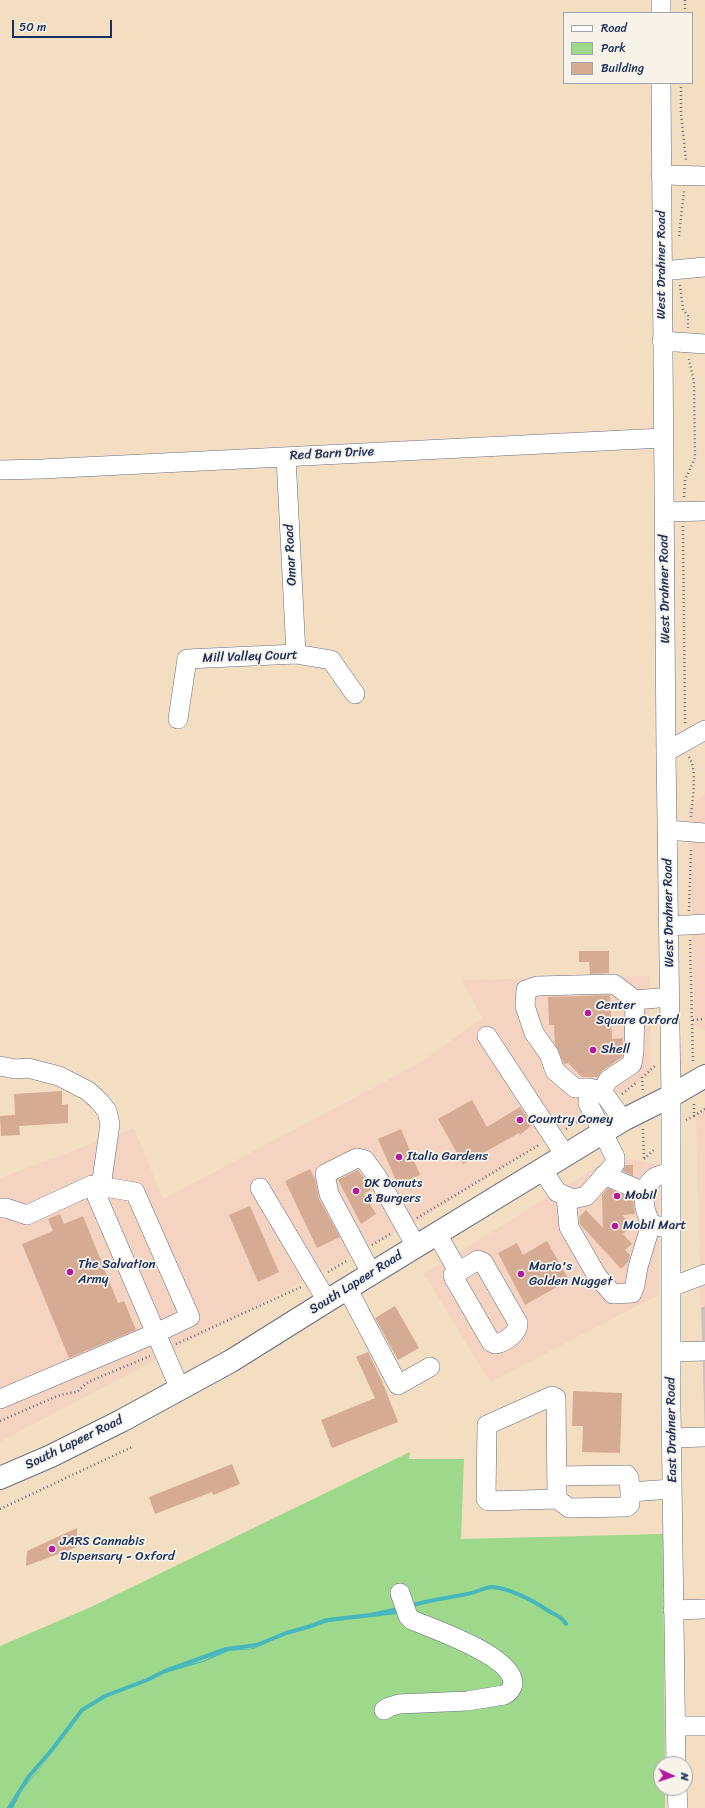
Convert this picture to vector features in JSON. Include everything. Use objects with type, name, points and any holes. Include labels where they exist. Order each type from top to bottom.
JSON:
[{"type":"main road","name":"South Lapeer Road","points":[[0,1478],[51,1456],[231,1361],[371,1273],[622,1120],[671,1096],[705,1076]]},
{"type":"street","points":[[661,12],[662,0]]},
{"type":"street","name":"West Drahner Road","points":[[661,84],[661,175],[671,270],[662,341],[671,1096]]},
{"type":"street","points":[[661,175],[705,176]]},
{"type":"street","points":[[671,270],[705,267]]},
{"type":"street","points":[[662,341],[696,344]]},
{"type":"street","name":"Red Barn Drive","points":[[0,470],[663,438]]},
{"type":"street","name":"Omar Road","points":[[286,457],[296,654]]},
{"type":"street","points":[[664,512],[705,511]]},
{"type":"street","name":"Mill Valley Court","points":[[178,719],[187,659],[296,654],[331,660],[355,694]]},
{"type":"street","points":[[666,752],[705,730]]},
{"type":"street","points":[[667,830],[698,832]]},
{"type":"street","points":[[669,926],[697,924]]},
{"type":"street","points":[[622,1120],[600,1094],[576,1088],[556,1071],[549,1054],[534,1033],[525,1006],[526,990],[537,986],[614,984],[635,1000],[670,997]]},
{"type":"street","points":[[542,1169],[557,1192],[573,1199],[586,1196],[615,1164],[616,1157],[592,1114],[588,1103],[600,1094],[608,1080],[632,1064],[634,1052],[635,1000]]},
{"type":"street","points":[[488,1036],[565,1155]]},
{"type":"street","points":[[0,1066],[15,1069],[28,1068],[59,1076],[88,1091],[99,1101],[107,1112],[110,1124],[97,1186],[180,1389]]},
{"type":"street","name":"East Drahner Road","points":[[671,1096],[671,1352],[676,1756]]},
{"type":"street","points":[[371,1273],[329,1194],[325,1174],[357,1158],[365,1160],[378,1178],[416,1246]]},
{"type":"street","points":[[566,1196],[569,1227],[597,1276],[613,1294],[632,1293],[636,1285],[638,1267],[651,1224],[645,1212],[644,1192],[654,1178],[671,1172]]},
{"type":"street","points":[[604,1175],[644,1192]]},
{"type":"street","points":[[0,1208],[6,1208],[27,1215],[97,1186],[134,1192],[190,1317],[160,1342],[0,1399]]},
{"type":"street","points":[[260,1188],[327,1301]]},
{"type":"street","points":[[651,1224],[671,1230]]},
{"type":"street","points":[[437,1234],[458,1271]]},
{"type":"street","points":[[671,1288],[705,1274]]},
{"type":"street","points":[[347,1288],[398,1385],[430,1368]]},
{"type":"street","points":[[671,1352],[705,1351]]},
{"type":"street","points":[[556,1476],[627,1475],[629,1478],[630,1504],[627,1506],[569,1508],[557,1499],[488,1501],[486,1499],[487,1425],[552,1396],[556,1398],[556,1476],[557,1499]]},
{"type":"street","points":[[672,1438],[705,1437]]},
{"type":"street","points":[[630,1492],[672,1489]]},
{"type":"street","points":[[384,1710],[399,1704],[467,1701],[504,1695],[508,1693],[513,1686],[512,1678],[509,1673],[481,1650],[460,1638],[412,1620],[408,1616],[400,1593]]},
{"type":"street","points":[[673,1610],[705,1609]]},
{"type":"street","points":[[675,1726],[705,1726]]},
{"type":"street","points":[[677,1796],[678,1808]]},
{"type":"path","points":[[685,0],[685,12]]},
{"type":"path","points":[[681,84],[685,153]]},
{"type":"path","points":[[679,239],[684,192]]},
{"type":"path","points":[[671,270],[683,309],[688,316],[696,344],[694,382],[695,458],[685,480],[684,512],[686,752],[693,762],[698,832],[697,924],[693,1033]]},
{"type":"path","points":[[693,1020],[705,1019]]},
{"type":"path","points":[[600,1094],[649,1071]]},
{"type":"path","points":[[694,1102],[694,1116]]},
{"type":"path","points":[[690,1118],[705,1109]]},
{"type":"path","points":[[0,1421],[55,1397],[77,1392],[88,1382],[160,1342],[314,1280],[592,1114]]},
{"type":"path","points":[[0,1509],[132,1446]]},
{"type":"shaded area","points":[[705,793],[705,1031],[695,1026],[689,809]]},
{"type":"shaded area","points":[[650,976],[651,1074],[426,1216],[0,1442],[0,1178],[134,1128],[163,1199],[418,1064],[482,1018],[462,980]]},
{"type":"shaded area","points":[[705,1107],[705,1306],[701,1308],[696,1112]]},
{"type":"shaded area","points":[[615,1155],[658,1165],[659,1295],[490,1382],[424,1274]]},
{"type":"shaded area","points":[[705,1306],[705,1438],[701,1308]]},
{"type":"green space","points":[[410,1452],[409,1459],[464,1459],[461,1539],[663,1534],[665,1756],[653,1756],[653,1796],[665,1796],[665,1808],[0,1808],[0,1646],[91,1607]]},
{"type":"water","points":[[397,1608],[398,1614],[328,1622],[315,1626],[326,1621],[378,1615]]},
{"type":"water","points":[[306,1628],[293,1632],[270,1642],[293,1631]]},
{"type":"water","points":[[259,1647],[253,1649],[229,1651],[203,1662],[165,1673],[168,1670],[203,1661],[228,1649],[249,1649]]},
{"type":"water","points":[[53,1753],[22,1790],[13,1808],[11,1808],[21,1790]]},
{"type":"building","points":[[579,951],[609,951],[609,973],[590,974],[589,962],[579,962]]},
{"type":"building","points":[[610,995],[612,1039],[623,1038],[622,1057],[602,1071],[597,1077],[582,1077],[568,1063],[564,1064],[555,1044],[554,1025],[549,1025],[548,997]]},
{"type":"building","points":[[62,1091],[62,1105],[68,1104],[68,1123],[19,1126],[20,1135],[1,1136],[0,1116],[15,1115],[14,1094]]},
{"type":"building","points":[[472,1100],[487,1127],[520,1107],[532,1125],[520,1135],[519,1133],[463,1164],[438,1119]]},
{"type":"building","name":"Italia Gardens","points":[[401,1129],[420,1175],[398,1185],[378,1139]]},
{"type":"building","points":[[626,1165],[633,1165],[633,1176],[623,1171]]},
{"type":"building","points":[[310,1169],[315,1179],[319,1199],[340,1237],[317,1248],[285,1181]]},
{"type":"building","name":"DK Donuts & Burgers","points":[[358,1170],[372,1189],[364,1194],[376,1214],[361,1224],[338,1180]]},
{"type":"building","points":[[608,1188],[633,1199],[635,1214],[622,1215],[632,1225],[623,1234],[632,1244],[625,1250],[630,1255],[628,1262],[621,1269],[580,1224],[579,1217],[586,1210],[603,1228],[602,1195]]},
{"type":"building","points":[[250,1206],[279,1272],[258,1282],[229,1215]]},
{"type":"building","name":"The Salvation Army","points":[[60,1214],[64,1224],[83,1216],[118,1303],[124,1301],[136,1330],[69,1358],[22,1244],[53,1231],[48,1219]]},
{"type":"building","points":[[547,1241],[569,1280],[525,1305],[498,1253],[517,1243],[523,1255]]},
{"type":"building","points":[[395,1306],[419,1348],[398,1360],[375,1318]]},
{"type":"building","points":[[368,1352],[382,1381],[398,1422],[332,1448],[321,1420],[375,1398],[356,1357]]},
{"type":"building","points":[[573,1391],[622,1393],[620,1453],[582,1452],[583,1426],[572,1426]]},
{"type":"building","points":[[232,1464],[240,1484],[213,1495],[212,1492],[155,1514],[149,1497]]},
{"type":"building","name":"JARS Cannabis Dispensary - Oxford","points":[[77,1528],[77,1547],[26,1566],[27,1551]]},
{"type":"waterway","points":[[410,1606],[491,1587],[505,1589],[528,1599],[560,1617],[566,1624]]},
{"type":"waterway","points":[[9,1808],[29,1776],[51,1751],[82,1710],[105,1696],[147,1680],[165,1671],[226,1649],[257,1645],[286,1633],[327,1620],[370,1615],[394,1610]]},
{"type":"place","name":"Center Square Oxford","points":[[588,1013]]},
{"type":"place","name":"Shell","points":[[593,1050]]},
{"type":"place","name":"Country Coney","points":[[520,1120]]},
{"type":"place","name":"Italia Gardens","points":[[399,1157]]},
{"type":"place","name":"DK Donuts & Burgers","points":[[356,1191]]},
{"type":"place","name":"Mobil","points":[[617,1196]]},
{"type":"place","name":"Mobil Mart","points":[[615,1226]]},
{"type":"place","name":"The Salvation Army","points":[[70,1272]]},
{"type":"place","name":"Mario's Golden Nugget","points":[[521,1274]]},
{"type":"place","name":"JARS Cannabis Dispensary - Oxford","points":[[52,1549]]}]
